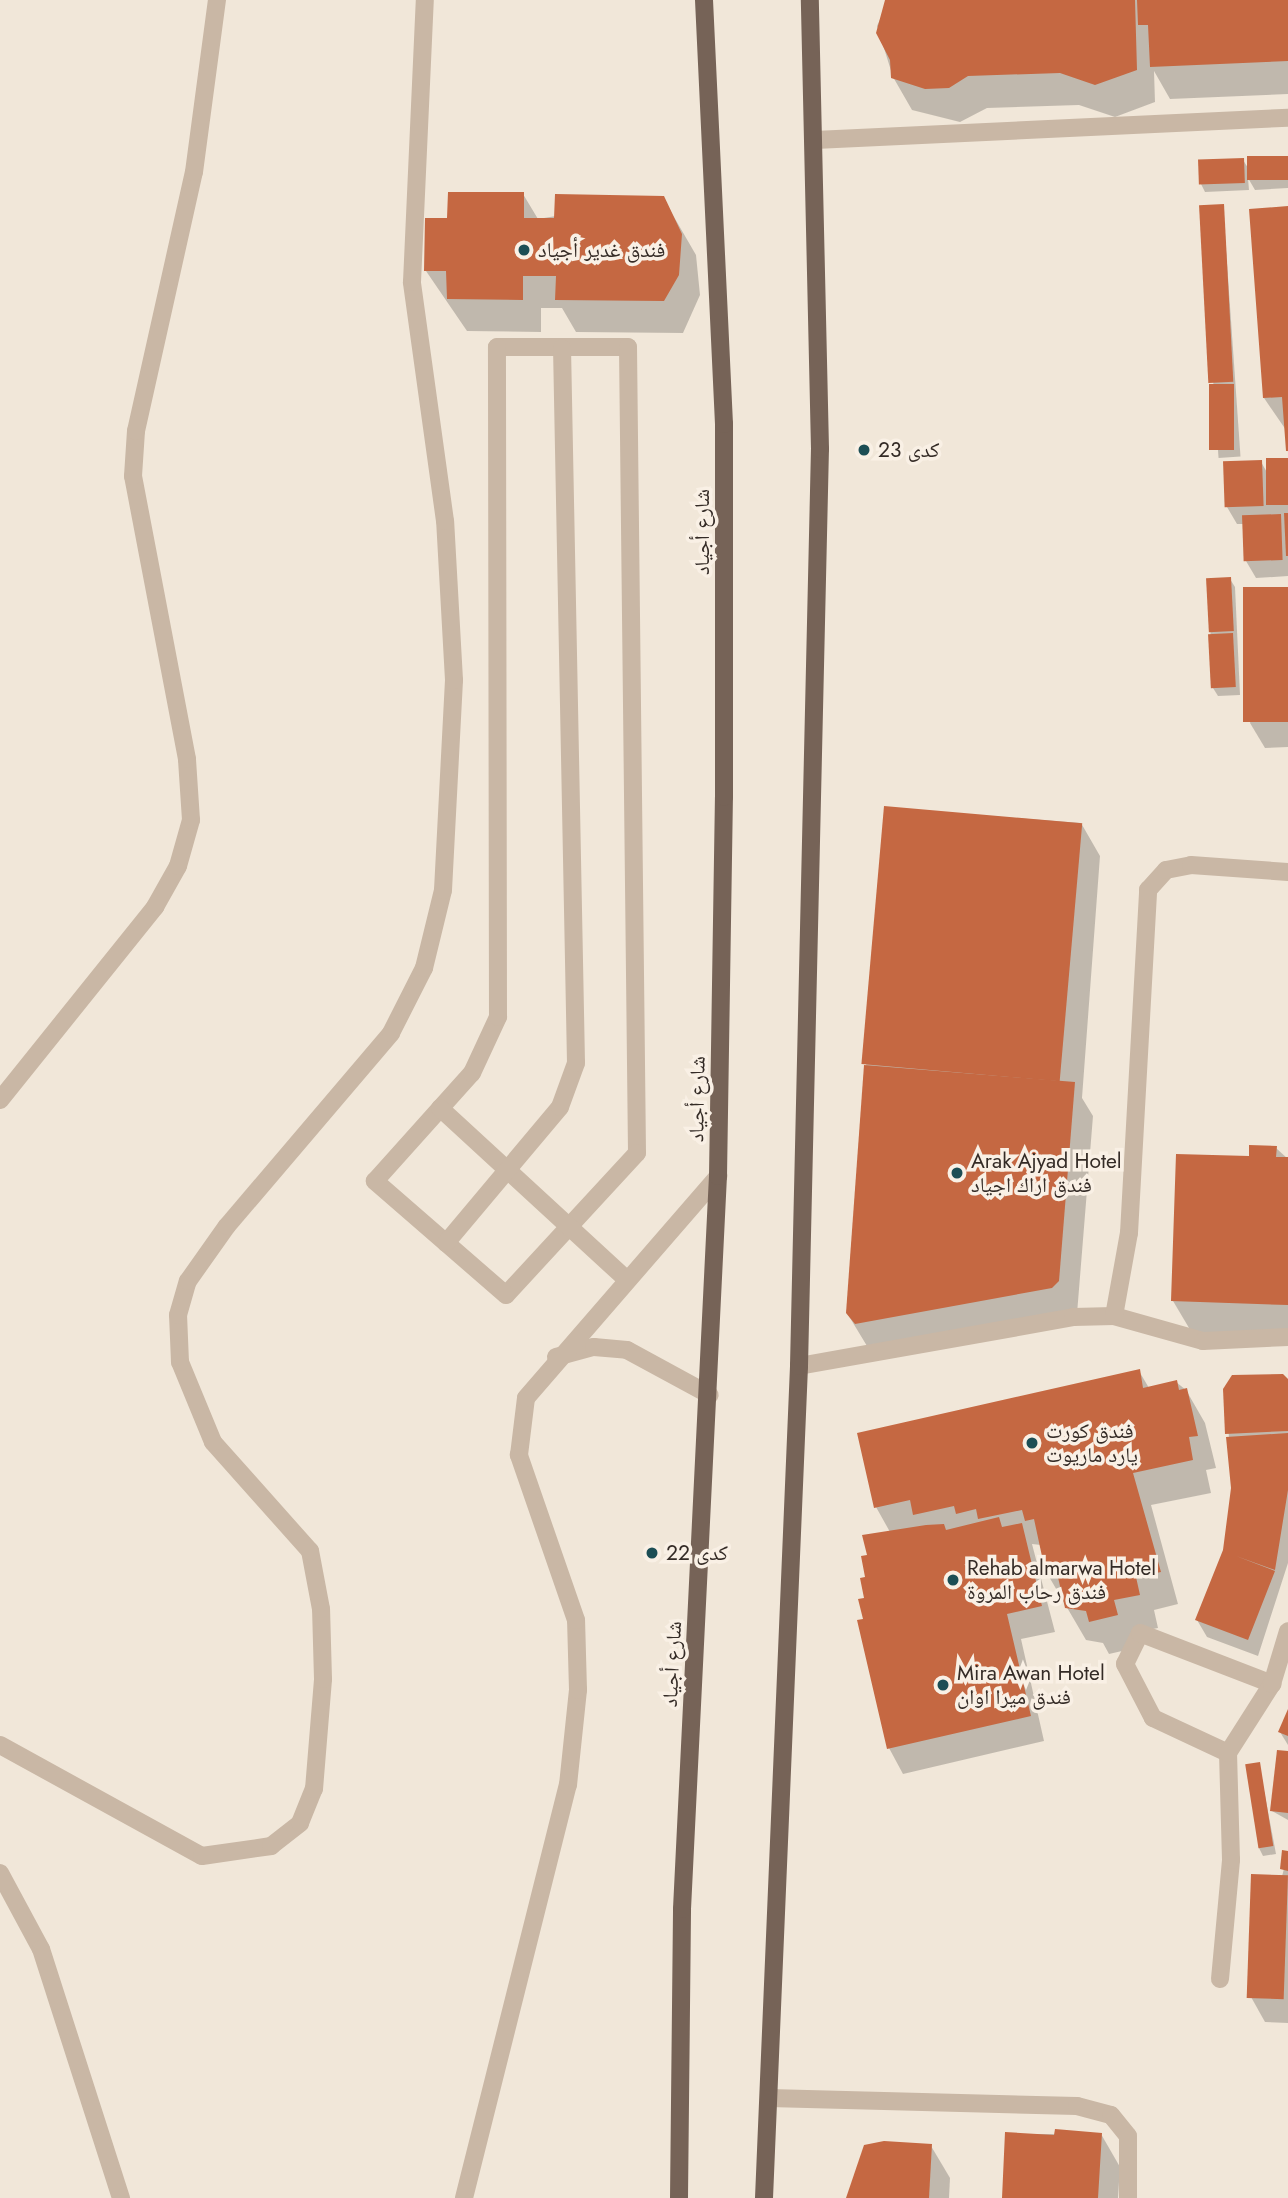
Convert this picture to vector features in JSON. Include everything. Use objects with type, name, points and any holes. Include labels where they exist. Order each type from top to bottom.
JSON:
[{"type":"main road","name":"شارع أجياد","points":[[680,2198],[682,1909],[710,1395],[718,1177],[724,424],[704,0]]},
{"type":"main road","points":[[764,2198],[799,1366],[820,449],[810,0]]},
{"type":"street","points":[[0,1100],[155,907],[178,866],[191,820],[187,759],[133,476],[136,431],[194,172],[217,0]]},
{"type":"street","points":[[0,1745],[202,1856],[271,1846],[300,1823],[314,1789],[323,1679],[321,1609],[310,1550],[213,1441],[180,1362],[178,1315],[188,1281],[227,1226],[391,1033],[424,968],[443,890],[454,680],[445,522],[412,282],[425,0]]},
{"type":"street","points":[[815,140],[1288,118]]},
{"type":"street","points":[[497,347],[562,348],[628,347],[637,1153],[506,1295],[375,1181],[472,1073],[498,1017],[497,347]]},
{"type":"street","points":[[446,1243],[560,1107],[576,1063],[562,348]]},
{"type":"street","points":[[1114,1316],[1129,1233],[1148,890],[1166,870],[1191,865],[1288,872]]},
{"type":"street","points":[[440,1108],[626,1279]]},
{"type":"street","points":[[464,2198],[568,1786],[578,1690],[576,1620],[518,1441],[526,1398],[556,1357],[718,1177]]},
{"type":"street","points":[[799,1366],[1073,1317],[1114,1316],[1203,1341],[1288,1337]]},
{"type":"street","points":[[556,1357],[594,1347],[627,1350],[710,1395]]},
{"type":"street","points":[[1220,1979],[1231,1860],[1228,1753],[1272,1684],[1288,1631]]},
{"type":"street","points":[[1228,1753],[1153,1718],[1125,1664],[1140,1633],[1272,1684]]},
{"type":"street","points":[[0,1873],[41,1949],[121,2198]]},
{"type":"street","points":[[769,2098],[1088,2109],[1111,2115],[1128,2136],[1128,2198]]},
{"type":"building","points":[[885,0],[1135,0],[1137,70],[1095,85],[1060,73],[968,76],[949,88],[925,89],[891,78],[890,60],[876,33]]},
{"type":"building","points":[[1137,0],[1288,0],[1288,61],[1150,67],[1148,25],[1138,25]]},
{"type":"building","points":[[1247,156],[1288,156],[1288,180],[1247,180]]},
{"type":"building","points":[[1244,158],[1245,183],[1199,185],[1198,160]]},
{"type":"building","points":[[448,192],[524,192],[524,218],[554,218],[555,194],[664,196],[682,234],[679,275],[664,301],[555,300],[556,276],[523,276],[523,300],[447,299],[446,271],[424,271],[425,218],[447,218]]},
{"type":"building","points":[[1224,204],[1233,382],[1208,383],[1199,205]]},
{"type":"building","points":[[1288,206],[1286,451],[1282,397],[1263,398],[1249,209]]},
{"type":"building","points":[[1209,384],[1234,384],[1234,450],[1209,450]]},
{"type":"building","points":[[1266,458],[1288,458],[1288,505],[1266,505]]},
{"type":"building","points":[[1262,460],[1264,506],[1225,507],[1223,461]]},
{"type":"building","points":[[1284,513],[1288,513],[1288,556],[1286,556]]},
{"type":"building","points":[[1281,514],[1283,560],[1244,561],[1242,515]]},
{"type":"building","points":[[1231,577],[1234,631],[1209,632],[1206,578]]},
{"type":"building","points":[[1243,587],[1288,587],[1288,722],[1243,722]]},
{"type":"building","points":[[1233,633],[1236,687],[1211,688],[1208,634]]},
{"type":"building","points":[[884,806],[1082,823],[1060,1081],[861,1064]]},
{"type":"building","points":[[864,1065],[1075,1082],[1059,1281],[1052,1288],[855,1324],[846,1313]]},
{"type":"building","points":[[1249,1145],[1277,1146],[1276,1157],[1288,1157],[1288,1305],[1171,1301],[1176,1154],[1249,1156]]},
{"type":"building","points":[[1140,1369],[1143,1388],[1177,1380],[1179,1390],[1187,1388],[1198,1436],[1189,1437],[1193,1460],[1133,1473],[1161,1572],[1136,1577],[1140,1595],[1114,1600],[1118,1615],[1089,1622],[1086,1611],[1065,1608],[1057,1573],[1046,1575],[1034,1519],[1025,1521],[1022,1510],[978,1519],[976,1509],[956,1514],[954,1506],[913,1515],[910,1500],[874,1508],[857,1433]]},
{"type":"building","points":[[1283,1374],[1288,1379],[1288,1431],[1225,1434],[1223,1389],[1232,1375]]},
{"type":"building","points":[[1288,1433],[1288,1490],[1275,1570],[1236,1556],[1275,1571],[1248,1640],[1195,1620],[1223,1550],[1231,1488],[1226,1437]]},
{"type":"building","points":[[999,1517],[1002,1527],[1022,1523],[1042,1606],[1007,1614],[1031,1716],[887,1749],[857,1620],[863,1619],[858,1599],[864,1598],[860,1578],[865,1577],[861,1556],[867,1555],[862,1535],[926,1525],[944,1524],[946,1530]]},
{"type":"building","points":[[1288,1709],[1288,1736],[1278,1732]]},
{"type":"building","points":[[1277,1750],[1288,1751],[1288,1813],[1270,1811]]},
{"type":"building","points":[[1260,1762],[1273,1846],[1258,1848],[1245,1764]]},
{"type":"building","points":[[1282,1850],[1288,1851],[1288,1871],[1280,1869]]},
{"type":"building","points":[[1251,1874],[1288,1875],[1284,1999],[1247,1998]]},
{"type":"building","points":[[1055,2129],[1102,2133],[1098,2198],[1002,2198],[1005,2132],[1054,2135]]},
{"type":"building","points":[[884,2141],[932,2144],[929,2198],[846,2198],[864,2145]]},
{"type":"place","name":"فندق غدير أجياد","points":[[524,250]]},
{"type":"place","name":"كدى 23","points":[[864,450]]},
{"type":"place","name":"Arak Ajyad Hotel فندق اراك اجياد","points":[[957,1173]]},
{"type":"place","name":"فندق كورت يارد ماريوت","points":[[1032,1443]]},
{"type":"place","name":"كدى 22","points":[[652,1553]]},
{"type":"place","name":"Rehab almarwa Hotel فندق رحاب المروة","points":[[953,1580]]},
{"type":"place","name":"Mira Awan Hotel فندق ميرا اوان","points":[[943,1685]]}]
